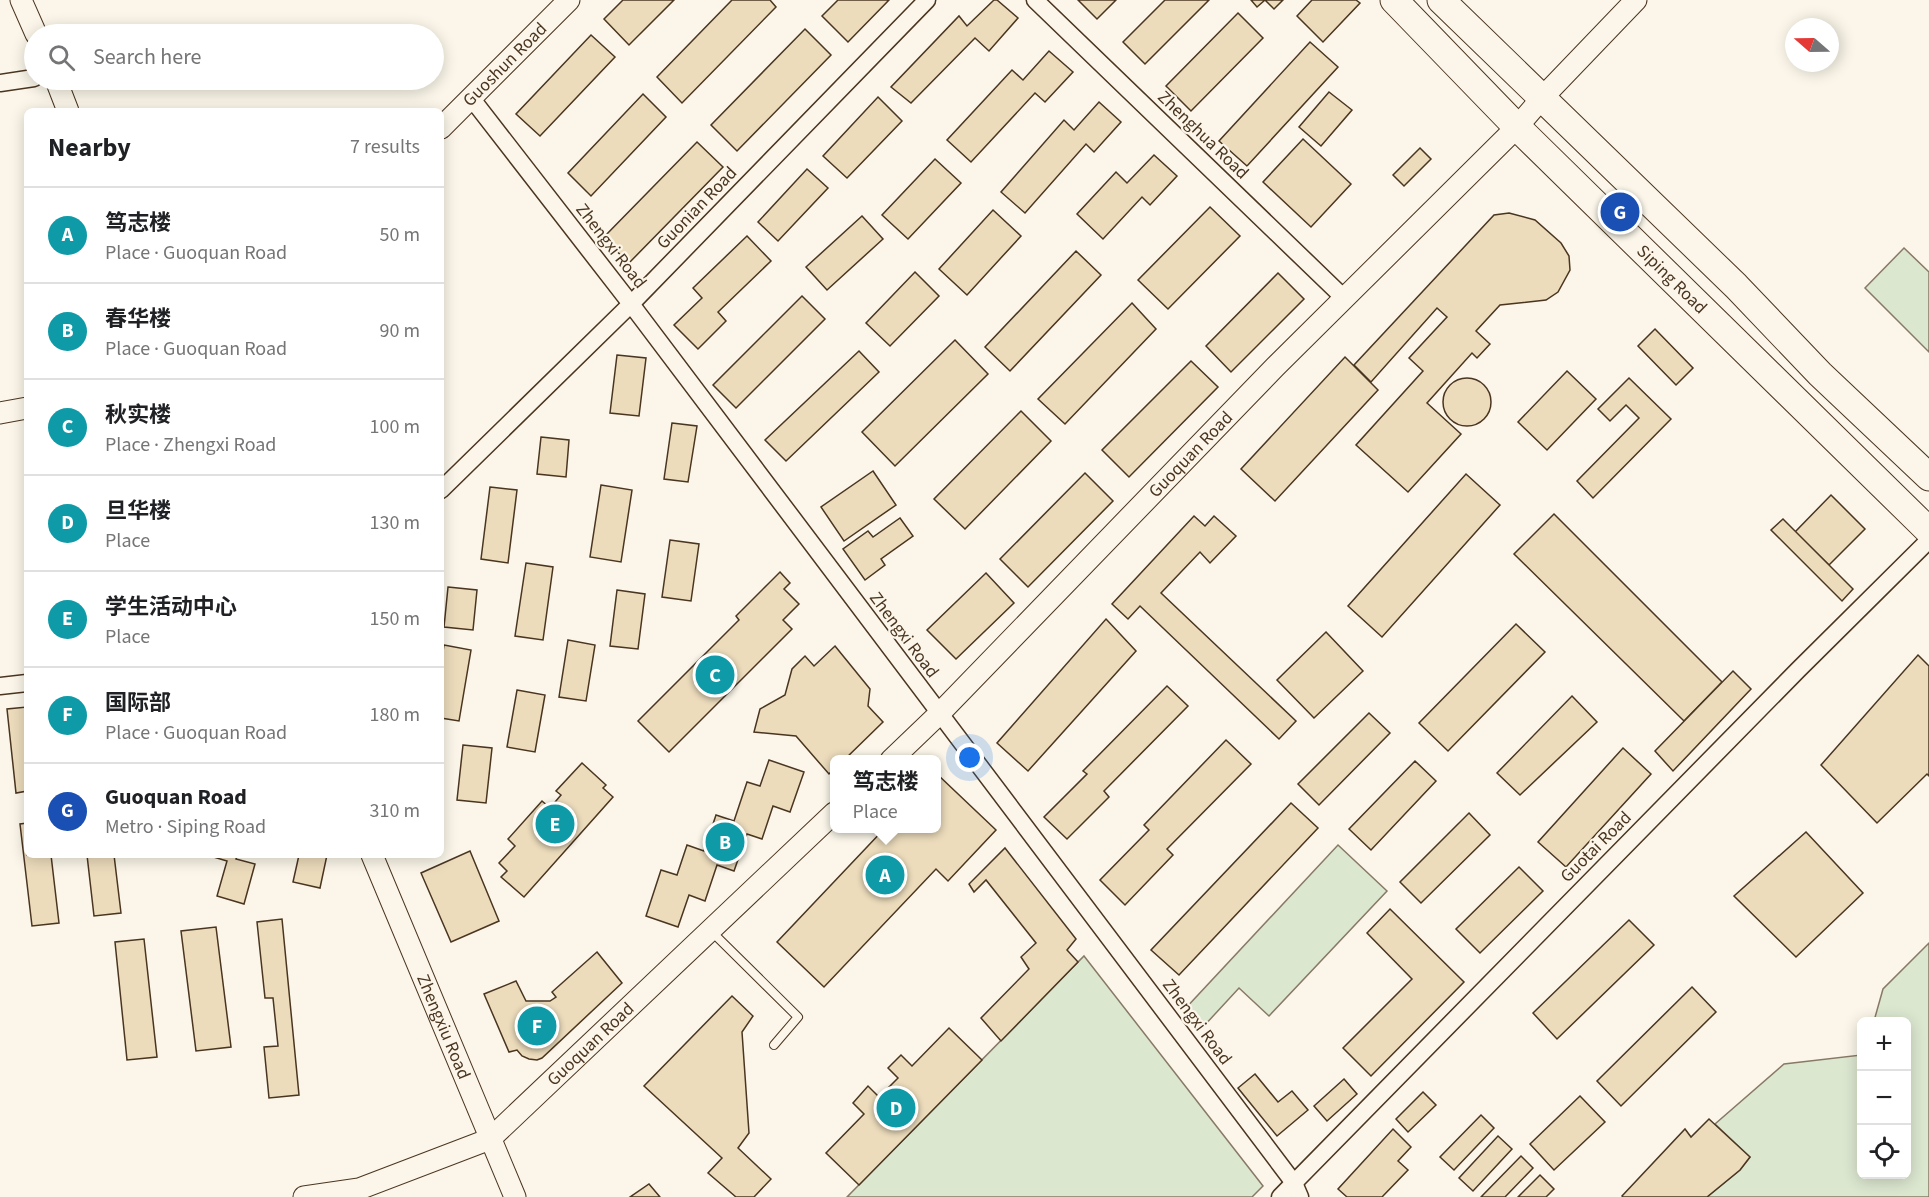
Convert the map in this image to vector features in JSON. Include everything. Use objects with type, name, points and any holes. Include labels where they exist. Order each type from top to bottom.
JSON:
[{"type":"main road","name":"Siping Road","points":[[1394,0],[1517,127],[1929,531]]},
{"type":"main road","points":[[1441,0],[1736,286],[1820,374],[1929,477]]},
{"type":"street","points":[[21,0],[32,24]]},
{"type":"street","name":"Guoshun Road","points":[[444,125],[569,0]]},
{"type":"street","name":"Guonian Road","points":[[444,487],[631,304],[927,0]]},
{"type":"street","name":"Zhenghua Road","points":[[1035,0],[1344,298]]},
{"type":"street","points":[[1542,98],[1636,0]]},
{"type":"street","points":[[0,83],[24,79]]},
{"type":"street","points":[[60,90],[67,108]]},
{"type":"street","name":"Guoquan Road","points":[[895,755],[939,714],[1344,298],[1517,127],[1542,98]]},
{"type":"street","name":"Zhengxi Road","points":[[472,99],[631,304],[1297,1190]]},
{"type":"street","points":[[0,413],[24,409]]},
{"type":"street","name":"Guotai Road","points":[[1280,1197],[1297,1190],[1798,670],[1929,540]]},
{"type":"street","points":[[0,686],[24,683]]},
{"type":"street","name":"Guoquan Road","points":[[304,1197],[359,1189],[490,1139],[830,817]]},
{"type":"street","name":"Zhengxiu Road","points":[[373,858],[515,1197]]},
{"type":"lane","points":[[710,930],[798,1017],[774,1045]]},
{"type":"green space","points":[[1904,248],[1929,272],[1929,352],[1865,288]]},
{"type":"green space","points":[[1338,845],[1387,891],[1269,1016],[1239,988],[1203,1027],[1184,1010]]},
{"type":"green space","points":[[1929,943],[1929,1197],[1707,1197],[1740,1170],[1750,1157],[1715,1124],[1784,1064],[1857,1055],[1857,1179],[1911,1179],[1911,1017],[1875,1017],[1883,989]]},
{"type":"green space","points":[[1084,956],[1263,1186],[1252,1197],[847,1197]]},
{"type":"building","points":[[623,0],[674,0],[629,45],[604,19]]},
{"type":"building","points":[[732,0],[770,0],[776,7],[682,103],[657,77]]},
{"type":"building","points":[[838,0],[889,0],[848,42],[822,16]]},
{"type":"building","points":[[994,0],[1018,18],[989,51],[975,38],[911,103],[891,87],[959,16],[967,26]]},
{"type":"building","points":[[1078,0],[1116,0],[1097,19]]},
{"type":"building","points":[[1165,0],[1209,0],[1145,64],[1123,42]]},
{"type":"building","points":[[1251,0],[1265,0],[1257,7]]},
{"type":"building","points":[[1265,0],[1283,0],[1274,9]]},
{"type":"building","points":[[1312,0],[1356,0],[1360,3],[1323,42],[1297,16]]},
{"type":"building","points":[[1238,13],[1263,38],[1191,111],[1166,86]]},
{"type":"building","points":[[805,29],[831,55],[737,151],[711,125]]},
{"type":"building","points":[[591,35],[615,57],[540,136],[516,114]]},
{"type":"building","points":[[1310,42],[1338,67],[1247,166],[1219,141]]},
{"type":"building","points":[[1049,51],[1073,72],[1045,102],[1035,93],[971,162],[947,140],[1012,70],[1023,80]]},
{"type":"building","points":[[1329,92],[1352,110],[1321,146],[1299,127]]},
{"type":"building","points":[[643,94],[666,117],[591,196],[568,173]]},
{"type":"building","points":[[878,97],[902,121],[847,178],[823,156]]},
{"type":"building","points":[[1099,102],[1121,122],[1094,152],[1086,144],[1025,213],[1001,192],[1064,120],[1074,130]]},
{"type":"building","points":[[1303,139],[1351,184],[1311,227],[1263,182]]},
{"type":"building","points":[[697,142],[723,167],[629,263],[603,238]]},
{"type":"building","points":[[1420,148],[1431,159],[1404,186],[1393,175]]},
{"type":"building","points":[[1154,155],[1177,176],[1150,205],[1142,197],[1103,239],[1077,214],[1116,172],[1127,183]]},
{"type":"building","points":[[935,159],[961,183],[908,239],[882,215]]},
{"type":"building","points":[[807,169],[828,188],[778,241],[758,222]]},
{"type":"building","points":[[1210,207],[1240,236],[1168,309],[1138,280]]},
{"type":"building","points":[[993,210],[1021,236],[967,295],[939,269]]},
{"type":"building","points":[[1509,213],[1535,220],[1561,243],[1569,256],[1570,270],[1558,292],[1546,300],[1500,305],[1476,331],[1490,344],[1477,358],[1472,353],[1427,403],[1461,434],[1408,492],[1356,445],[1423,371],[1409,358],[1447,317],[1437,308],[1371,382],[1354,365],[1494,215]]},
{"type":"building","points":[[862,216],[883,239],[827,290],[806,267]]},
{"type":"building","points":[[747,236],[771,261],[718,312],[726,321],[698,349],[674,325],[702,298],[693,288]]},
{"type":"building","points":[[1076,251],[1101,275],[1010,371],[985,347]]},
{"type":"building","points":[[915,272],[939,296],[890,346],[866,323]]},
{"type":"building","points":[[1278,273],[1304,299],[1231,372],[1206,346]]},
{"type":"building","points":[[802,296],[825,319],[736,408],[713,385]]},
{"type":"building","points":[[1132,303],[1156,329],[1065,424],[1038,399]]},
{"type":"building","points":[[1655,329],[1693,368],[1676,385],[1638,346]]},
{"type":"building","points":[[955,340],[988,374],[895,466],[862,432]]},
{"type":"building","points":[[859,351],[879,372],[786,461],[765,440]]},
{"type":"building","points":[[617,355],[646,358],[639,416],[610,413]]},
{"type":"building","points":[[1345,357],[1378,390],[1275,501],[1241,469]]},
{"type":"building","points":[[1191,361],[1218,387],[1129,477],[1102,450]]},
{"type":"building","points":[[1567,371],[1596,399],[1547,450],[1518,422]]},
{"type":"building","points":[[1462,378],[1472,378],[1484,385],[1491,397],[1491,407],[1484,419],[1472,426],[1462,426],[1447,415],[1443,407],[1443,397],[1454,382]]},
{"type":"building","points":[[1629,378],[1671,419],[1593,498],[1577,481],[1639,418],[1626,405],[1610,421],[1598,409]]},
{"type":"building","points":[[1021,411],[1051,441],[965,529],[934,499]]},
{"type":"building","points":[[672,423],[697,426],[688,482],[664,479]]},
{"type":"building","points":[[541,437],[569,440],[566,477],[537,474]]},
{"type":"building","points":[[873,471],[896,505],[844,541],[821,507]]},
{"type":"building","points":[[1085,473],[1113,501],[1028,587],[1000,559]]},
{"type":"building","points":[[1466,474],[1500,505],[1382,637],[1348,606]]},
{"type":"building","points":[[601,485],[632,490],[621,562],[590,557]]},
{"type":"building","points":[[490,487],[517,490],[508,563],[481,559]]},
{"type":"building","points":[[1831,495],[1865,529],[1829,565],[1795,532]]},
{"type":"building","points":[[1554,514],[1722,682],[1684,721],[1514,554]]},
{"type":"building","points":[[1194,516],[1205,526],[1214,516],[1236,536],[1210,563],[1200,552],[1161,593],[1296,721],[1279,739],[1140,606],[1128,619],[1112,604]]},
{"type":"building","points":[[900,518],[913,536],[881,559],[885,565],[865,580],[843,549],[868,531],[873,537]]},
{"type":"building","points":[[1783,519],[1853,589],[1842,601],[1771,530]]},
{"type":"building","points":[[670,540],[699,544],[691,601],[662,597]]},
{"type":"building","points":[[526,563],[553,567],[543,640],[515,636]]},
{"type":"building","points":[[780,572],[790,583],[784,589],[799,604],[783,620],[792,629],[669,752],[638,721],[739,620],[736,616]]},
{"type":"building","points":[[986,573],[1014,603],[956,659],[927,630]]},
{"type":"building","points":[[448,587],[477,590],[473,630],[444,627]]},
{"type":"building","points":[[617,590],[645,594],[638,649],[610,646]]},
{"type":"building","points":[[1106,619],[1136,651],[1028,771],[997,743]]},
{"type":"building","points":[[1516,624],[1545,652],[1448,751],[1419,723]]},
{"type":"building","points":[[1326,632],[1363,671],[1314,718],[1277,680]]},
{"type":"building","points":[[568,640],[595,645],[586,701],[559,697]]},
{"type":"building","points":[[444,645],[471,650],[459,721],[444,718]]},
{"type":"building","points":[[835,646],[870,689],[868,706],[883,722],[849,755],[830,755],[829,774],[796,736],[754,732],[760,709],[785,695],[792,669],[805,656],[814,666]]},
{"type":"building","points":[[1918,655],[1929,666],[1929,776],[1927,774],[1877,823],[1821,765]]},
{"type":"building","points":[[1733,671],[1751,689],[1673,771],[1655,751]]},
{"type":"building","points":[[1167,686],[1188,706],[1104,791],[1109,797],[1067,839],[1044,817],[1087,774],[1083,771]]},
{"type":"building","points":[[517,690],[545,695],[535,752],[507,747]]},
{"type":"building","points":[[1572,696],[1597,722],[1520,795],[1497,773]]},
{"type":"building","points":[[24,707],[24,792],[16,793],[7,709]]},
{"type":"building","points":[[1369,713],[1390,733],[1319,805],[1298,784]]},
{"type":"building","points":[[1226,740],[1251,764],[1167,849],[1173,855],[1125,905],[1100,880],[1149,830],[1144,825]]},
{"type":"building","points":[[463,745],[492,748],[486,803],[457,800]]},
{"type":"building","points":[[1623,748],[1651,774],[1566,867],[1538,842]]},
{"type":"building","points":[[769,760],[804,772],[790,812],[773,806],[762,839],[747,834],[734,871],[717,865],[705,901],[689,895],[678,927],[646,916],[661,870],[677,875],[687,845],[704,851],[716,815],[734,821],[747,782],[760,786]]},
{"type":"building","points":[[1415,761],[1436,781],[1371,850],[1349,829]]},
{"type":"building","points":[[582,763],[606,785],[603,788],[613,797],[524,897],[501,877],[507,871],[499,863],[515,846],[508,839],[542,801],[550,808],[561,795],[556,791]]},
{"type":"building","points":[[941,778],[996,830],[948,881],[936,869],[824,987],[777,942],[880,833],[941,833]]},
{"type":"building","points":[[1291,803],[1318,828],[1179,975],[1151,950]]},
{"type":"building","points":[[1469,813],[1490,835],[1421,903],[1400,882]]},
{"type":"building","points":[[24,823],[24,858],[20,824]]},
{"type":"building","points":[[1806,832],[1863,893],[1796,957],[1734,896]]},
{"type":"building","points":[[1005,848],[1076,939],[1067,950],[1078,962],[1001,1041],[981,1018],[1029,969],[1021,957],[1036,943],[986,880],[974,892],[969,884]]},
{"type":"building","points":[[470,851],[499,921],[451,942],[421,873]]},
{"type":"building","points":[[24,858],[51,858],[59,923],[32,926]]},
{"type":"building","points":[[87,858],[114,858],[121,913],[94,916]]},
{"type":"building","points":[[217,858],[236,858],[255,864],[244,904],[217,896],[227,861]]},
{"type":"building","points":[[298,858],[326,858],[320,888],[293,882]]},
{"type":"building","points":[[1519,867],[1543,891],[1480,953],[1456,929]]},
{"type":"building","points":[[1390,909],[1464,982],[1371,1076],[1343,1048],[1412,979],[1367,933]]},
{"type":"building","points":[[282,919],[299,1095],[269,1098],[264,1047],[278,1046],[273,998],[265,998],[257,922]]},
{"type":"building","points":[[1629,920],[1654,945],[1557,1039],[1533,1013]]},
{"type":"building","points":[[216,927],[231,1047],[196,1051],[181,931]]},
{"type":"building","points":[[144,939],[157,1057],[127,1060],[115,942]]},
{"type":"building","points":[[597,952],[622,983],[542,1058],[529,1059],[517,1050],[509,1052],[484,994],[516,981],[526,1001],[550,1001],[556,997],[552,992]]},
{"type":"building","points":[[1692,987],[1716,1012],[1621,1106],[1597,1081]]},
{"type":"building","points":[[732,996],[753,1016],[742,1032],[749,1133],[738,1148],[771,1179],[754,1197],[736,1197],[708,1173],[722,1158],[644,1086]]},
{"type":"building","points":[[949,1028],[982,1060],[859,1185],[826,1153],[864,1114],[853,1103],[868,1086],[879,1097],[898,1078],[888,1068],[901,1055],[912,1066]]},
{"type":"building","points":[[1255,1074],[1278,1102],[1292,1091],[1308,1110],[1277,1136],[1238,1088]]},
{"type":"building","points":[[1344,1079],[1357,1094],[1327,1121],[1314,1106]]},
{"type":"building","points":[[1423,1092],[1436,1105],[1408,1132],[1396,1119]]},
{"type":"building","points":[[1580,1096],[1605,1122],[1554,1170],[1530,1144]]},
{"type":"building","points":[[1481,1115],[1494,1128],[1454,1170],[1440,1157]]},
{"type":"building","points":[[1709,1119],[1750,1157],[1740,1170],[1707,1197],[1622,1196],[1685,1129],[1691,1137]]},
{"type":"building","points":[[1393,1129],[1411,1147],[1398,1161],[1408,1170],[1382,1197],[1347,1197],[1338,1189]]},
{"type":"building","points":[[1498,1136],[1512,1149],[1473,1191],[1459,1178]]},
{"type":"building","points":[[1521,1156],[1533,1168],[1505,1197],[1481,1197]]},
{"type":"building","points":[[1540,1175],[1554,1189],[1546,1197],[1518,1197]]},
{"type":"building","points":[[649,1184],[660,1197],[630,1197]]},
{"type":"place","name":"Guoquan Road","points":[[1620,212]]},
{"type":"place","name":"秋实楼","points":[[715,675]]},
{"type":"place","name":"学生活动中心","points":[[555,824]]},
{"type":"place","name":"春华楼","points":[[725,842]]},
{"type":"place","name":"笃志楼","points":[[885,875]]},
{"type":"place","name":"国际部","points":[[537,1026]]},
{"type":"place","name":"旦华楼","points":[[896,1108]]}]
